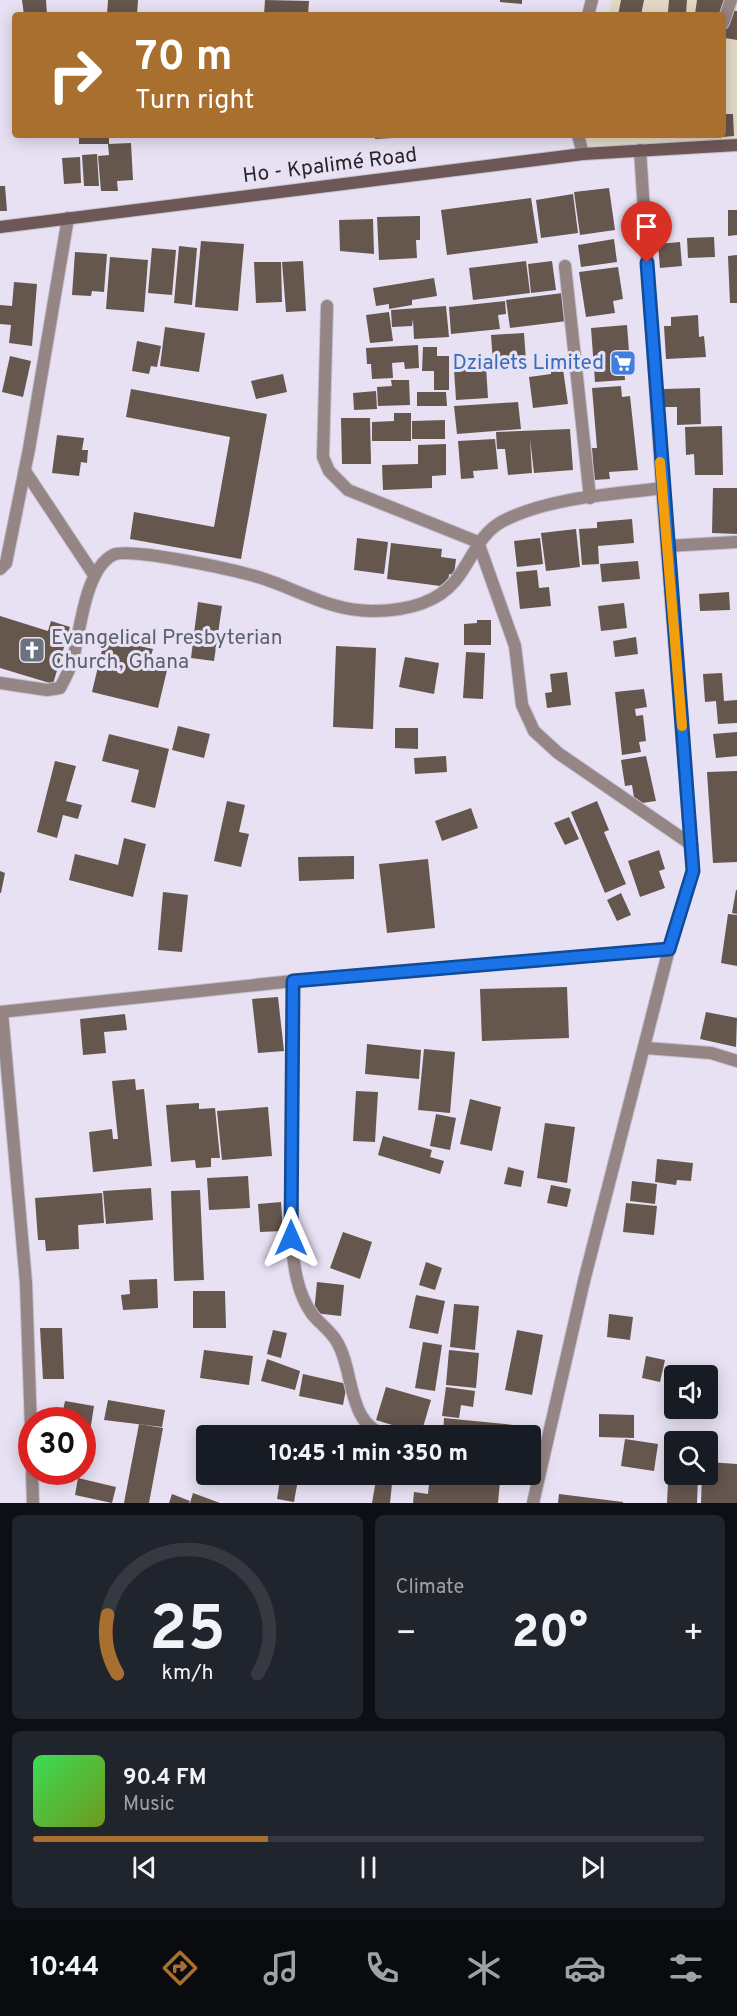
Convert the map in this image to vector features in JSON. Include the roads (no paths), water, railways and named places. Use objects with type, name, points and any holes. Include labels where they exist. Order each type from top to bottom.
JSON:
[{"type":"main road","name":"Ho - Kpalimé Road","points":[[0,226],[583,154],[737,145]]},
{"type":"street","points":[[726,14],[731,0]]},
{"type":"street","points":[[579,138],[583,154]]},
{"type":"street","points":[[541,1444],[646,1048],[669,949],[693,871],[662,488],[640,150]]},
{"type":"street","points":[[0,569],[6,563],[25,471],[68,218]]},
{"type":"street","points":[[565,266],[590,498]]},
{"type":"street","points":[[327,306],[323,457],[329,471],[348,490],[478,542],[515,646],[522,705],[534,731],[558,753],[692,845]]},
{"type":"street","points":[[25,471],[94,575]]},
{"type":"street","points":[[0,682],[47,690],[60,688],[73,659],[94,575],[112,556],[123,552],[153,555],[252,575],[335,607],[369,611],[400,610],[430,601],[455,582],[478,542],[500,522],[531,509],[662,488]]},
{"type":"street","points":[[667,546],[737,542]]},
{"type":"street","points":[[30,1407],[26,1283],[1,1012],[293,981],[669,949]]},
{"type":"street","points":[[293,981],[291,1238],[295,1270],[299,1290],[310,1311],[337,1343],[361,1417],[368,1425]]},
{"type":"street","points":[[646,1048],[711,1053],[737,1061]]},
{"type":"street","points":[[32,1485],[33,1503]]},
{"type":"street","points":[[533,1503],[534,1485]]},
{"type":"place","name":"Dzialets Limited","points":[[623,363]]},
{"type":"place","name":"Evangelical Presbyterian Church, Ghana","points":[[32,650]]}]
